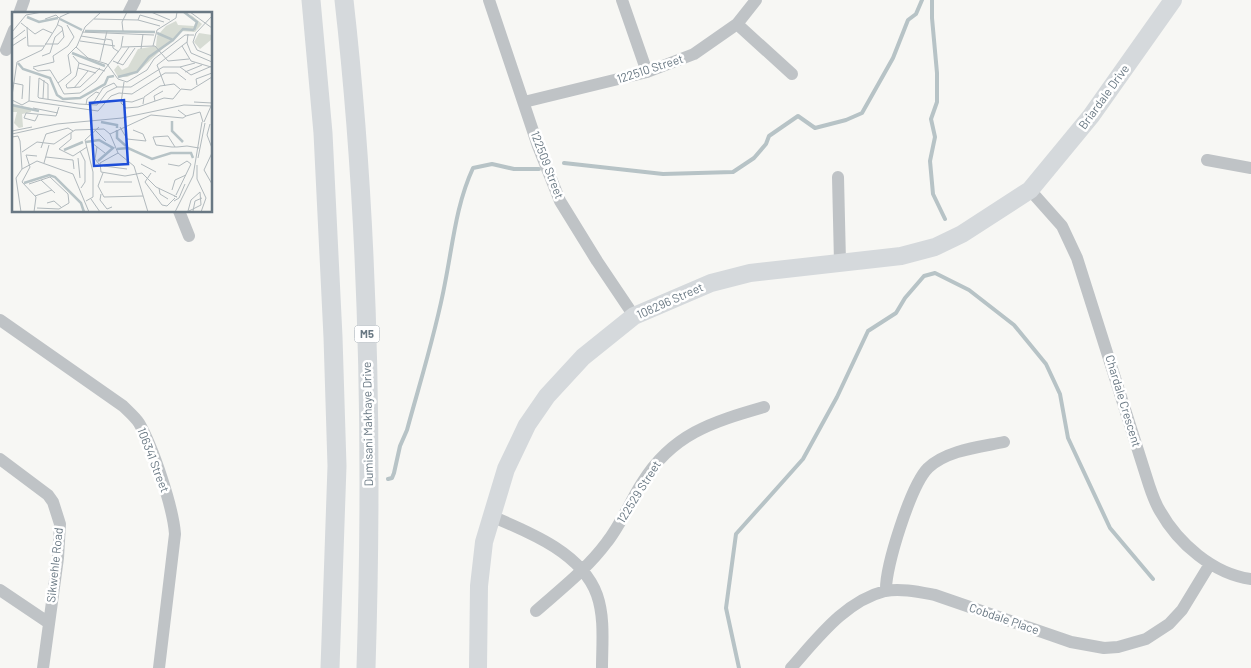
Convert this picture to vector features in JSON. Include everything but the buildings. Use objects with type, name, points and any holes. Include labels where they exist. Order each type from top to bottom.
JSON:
[{"type":"main road","points":[[311,0],[323,134],[337,466],[330,668]]},
{"type":"main road","name":"Dumisani Makhaye Drive","points":[[344,0],[351,66],[366,326],[369,487],[366,668]]},
{"type":"street","points":[[20,12],[24,0]]},
{"type":"street","points":[[129,12],[135,0]]},
{"type":"street","name":"122509 Street","points":[[490,0],[538,146],[560,201],[634,316]]},
{"type":"street","points":[[622,0],[647,72]]},
{"type":"street","name":"122510 Street","points":[[524,102],[647,72],[694,54],[737,24],[756,0]]},
{"type":"street","name":"Briardale Drive","points":[[1030,190],[1091,116],[1173,0]]},
{"type":"street","points":[[737,24],[792,74]]},
{"type":"street","points":[[7,50],[12,36]]},
{"type":"street","points":[[1206,160],[1251,168]]},
{"type":"street","points":[[838,177],[840,262]]},
{"type":"street","name":"108296 Street","points":[[478,668],[479,586],[484,542],[506,468],[527,425],[547,396],[584,357],[634,316],[711,283],[750,273],[901,256],[935,247],[962,234],[1030,190]]},
{"type":"street","name":"Chardale Crescent","points":[[1030,190],[1062,226],[1077,258],[1149,486],[1158,509],[1187,546],[1210,564],[1224,571],[1251,579]]},
{"type":"street","points":[[179,212],[189,236]]},
{"type":"street","name":"106341 Street","points":[[0,320],[123,406],[138,423],[146,438],[163,484],[174,526],[174,548],[159,668]]},
{"type":"street","name":"122529 Street","points":[[536,611],[583,571],[609,540],[642,482],[669,448],[680,439],[696,431],[735,415],[764,407]]},
{"type":"street","points":[[886,591],[887,576],[894,545],[914,490],[928,467],[962,451],[1004,442]]},
{"type":"street","name":"Sikwehle Road","points":[[0,459],[48,495],[58,514],[60,524],[58,558],[43,668]]},
{"type":"street","points":[[491,516],[542,539],[563,553],[583,571],[592,584],[601,611],[602,668]]},
{"type":"street","name":"Cobdale Place","points":[[791,668],[839,616],[861,601],[886,591],[918,592],[935,595],[1071,642],[1104,648],[1118,647],[1146,639],[1169,624],[1182,610],[1210,564]]},
{"type":"street","points":[[0,590],[49,623]]},
{"type":"waterway","points":[[564,163],[663,174],[733,172],[754,158],[766,144],[769,136],[798,116],[815,128],[846,120],[862,113],[893,58],[908,20],[916,14],[922,0]]},
{"type":"waterway","points":[[932,0],[937,102],[931,119],[935,137],[930,161],[933,194],[945,219]]},
{"type":"waterway","points":[[388,479],[392,478],[394,473],[400,446],[407,430],[428,357],[459,210],[473,168],[492,164],[514,169],[539,169]]},
{"type":"waterway","points":[[739,668],[726,608],[736,534],[803,459],[837,397],[868,331],[896,313],[905,298],[924,276],[935,273],[969,290],[1014,325],[1046,364],[1060,394],[1068,438],[1110,528],[1153,579]]}]
